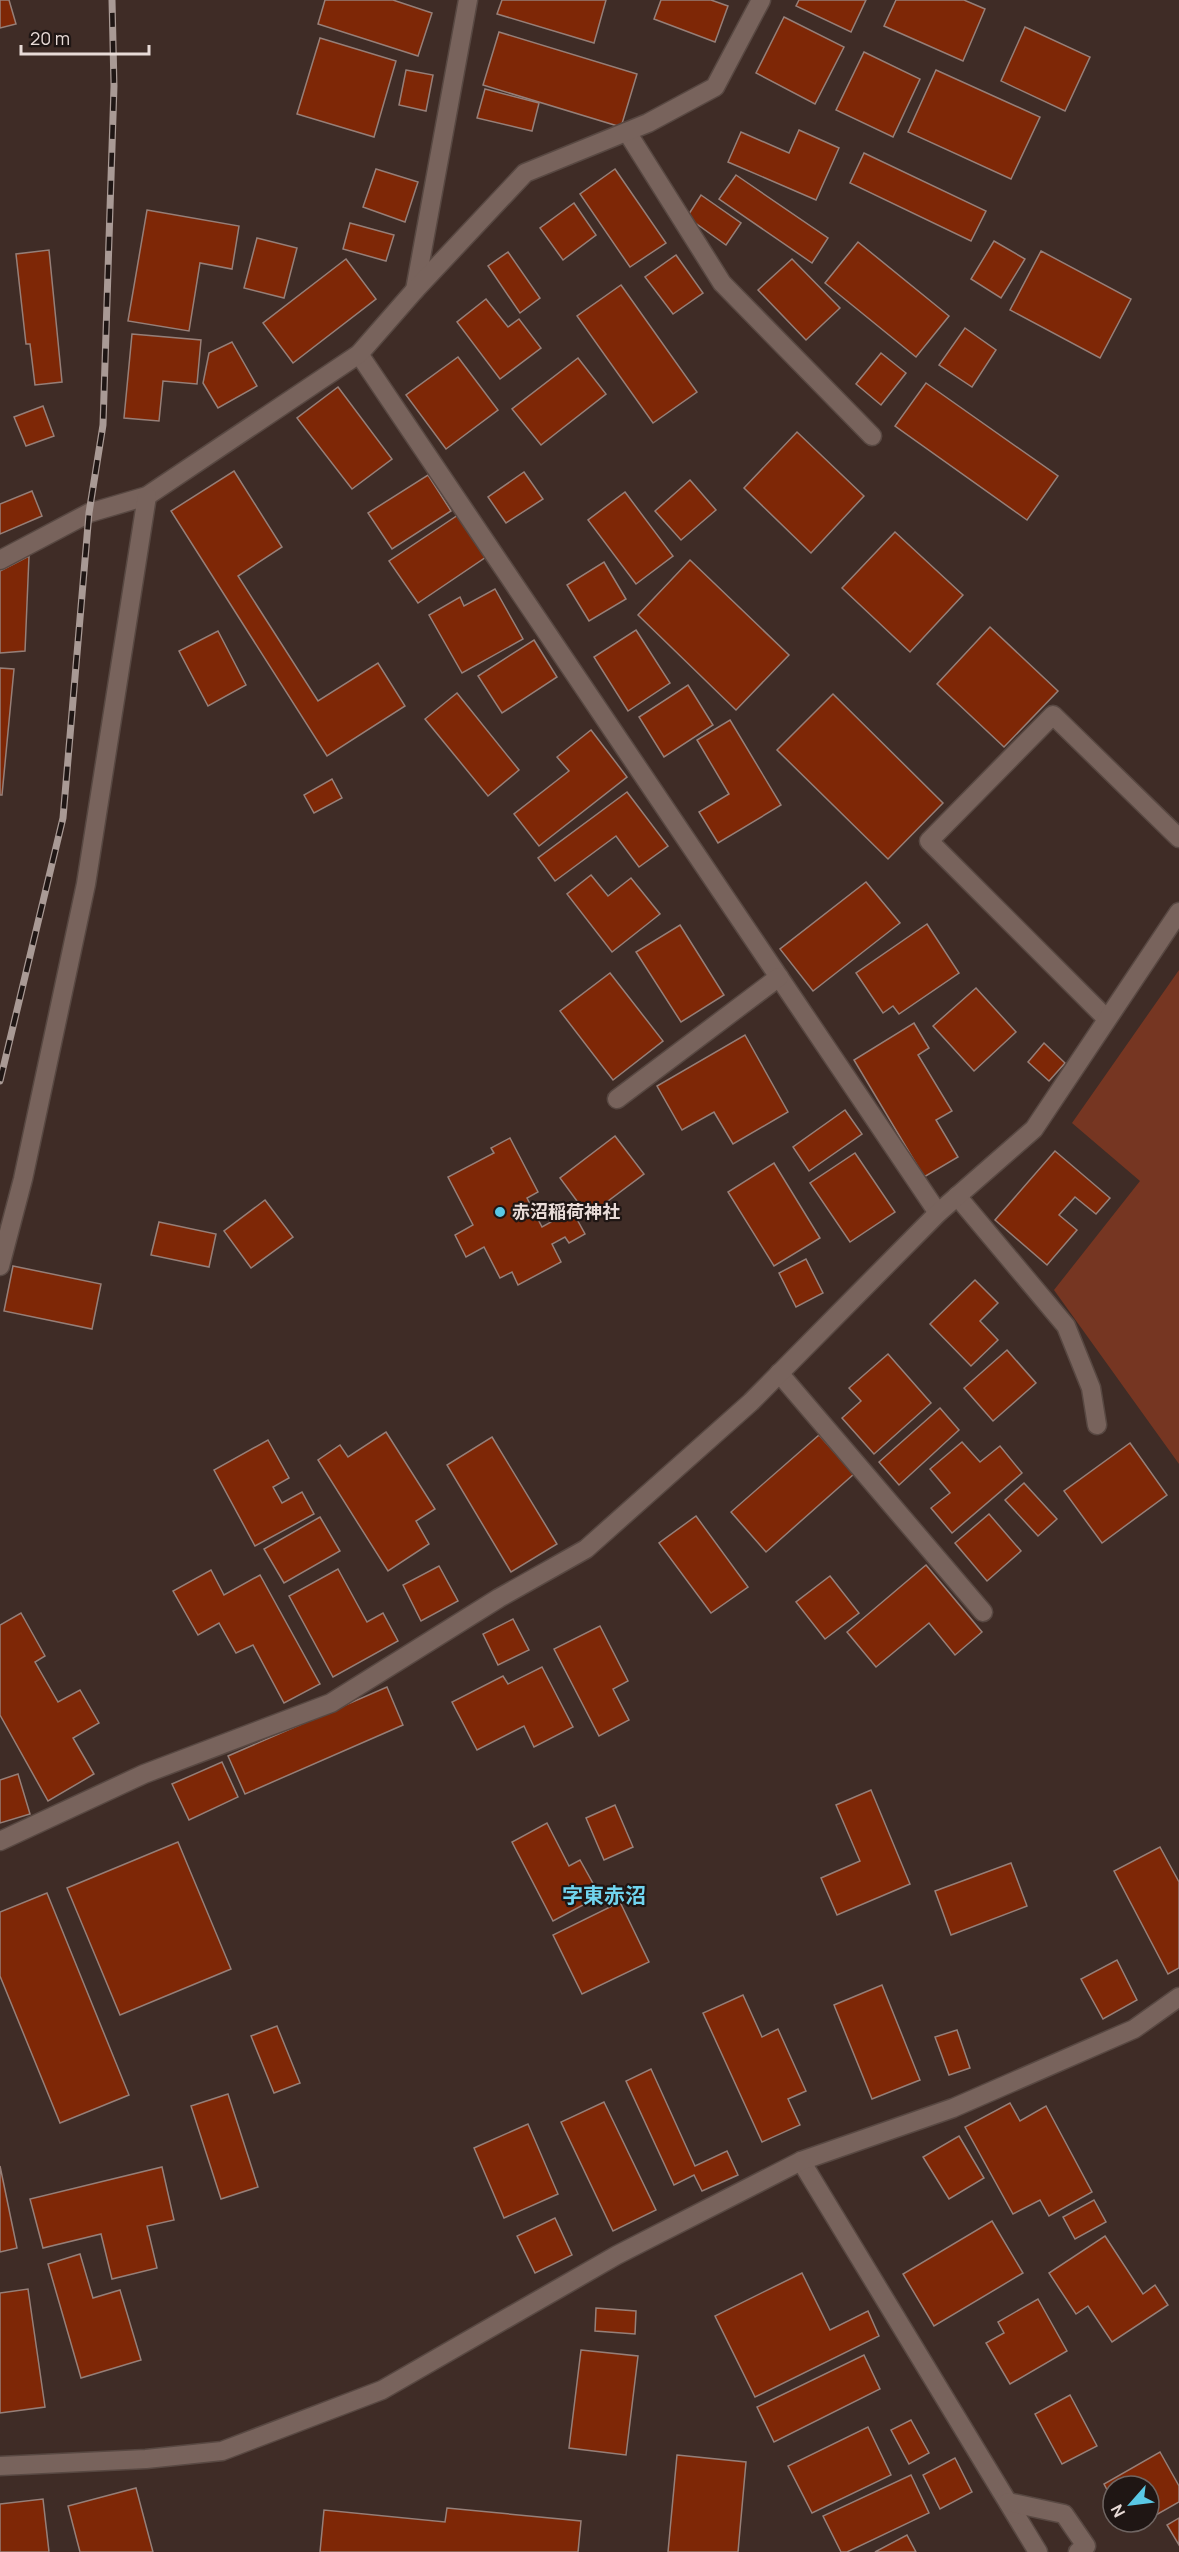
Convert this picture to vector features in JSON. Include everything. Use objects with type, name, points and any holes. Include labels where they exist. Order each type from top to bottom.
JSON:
[{"type":"street","points":[[415,290],[468,0]]},
{"type":"street","points":[[0,560],[90,513],[147,496],[359,354],[415,290],[525,173],[648,123],[715,87],[761,0]]},
{"type":"street","points":[[627,132],[722,283],[872,436]]},
{"type":"street","points":[[359,354],[938,1213]]},
{"type":"street","points":[[0,1266],[23,1179],[86,884],[147,496]]},
{"type":"street","points":[[1107,1019],[929,841],[1053,715],[1179,838]]},
{"type":"street","points":[[0,1841],[144,1774],[331,1703],[500,1598],[586,1549],[742,1409],[938,1213],[1034,1129],[1179,912]]},
{"type":"street","points":[[617,1099],[779,977]]},
{"type":"street","points":[[957,1196],[1066,1326],[1091,1388],[1097,1425]]},
{"type":"street","points":[[779,1373],[983,1612]]},
{"type":"street","points":[[0,2466],[146,2459],[222,2451],[382,2390],[617,2255],[801,2161],[953,2108],[1134,2029],[1179,1997]]},
{"type":"street","points":[[801,2161],[1038,2552]]},
{"type":"street","points":[[1008,2502],[1064,2514],[1086,2547],[1078,2552]]},
{"type":"shaded area","points":[[1179,970],[1179,1464],[1054,1290],[1140,1181],[1072,1123]]},
{"type":"building","points":[[0,0],[9,0],[16,24],[0,28]]},
{"type":"building","points":[[325,0],[393,0],[432,13],[418,56],[318,24]]},
{"type":"building","points":[[502,0],[606,0],[594,43],[497,14]]},
{"type":"building","points":[[661,0],[711,0],[728,6],[715,42],[654,19]]},
{"type":"building","points":[[799,0],[866,0],[851,32],[796,6]]},
{"type":"building","points":[[896,0],[964,0],[985,9],[963,61],[884,26]]},
{"type":"building","points":[[784,17],[844,47],[815,104],[756,73]]},
{"type":"building","points":[[1025,27],[1090,57],[1065,111],[1001,81]]},
{"type":"building","points":[[499,32],[637,74],[621,127],[483,85]]},
{"type":"building","points":[[320,38],[396,61],[374,137],[297,114]]},
{"type":"building","points":[[864,52],[920,79],[893,137],[836,110]]},
{"type":"building","points":[[406,70],[433,75],[426,111],[399,105]]},
{"type":"building","points":[[936,70],[1040,117],[1011,179],[908,132]]},
{"type":"building","points":[[485,89],[539,103],[532,131],[477,118]]},
{"type":"building","points":[[799,130],[839,148],[816,200],[728,162],[741,132],[789,153]]},
{"type":"building","points":[[864,153],[986,211],[971,241],[850,183]]},
{"type":"building","points":[[376,169],[418,182],[405,222],[363,207]]},
{"type":"building","points":[[615,169],[666,243],[630,267],[580,194]]},
{"type":"building","points":[[736,175],[828,238],[812,263],[719,199]]},
{"type":"building","points":[[701,195],[741,223],[726,245],[687,217]]},
{"type":"building","points":[[574,203],[596,235],[563,260],[540,228]]},
{"type":"building","points":[[147,210],[239,226],[232,269],[200,263],[189,331],[128,321]]},
{"type":"building","points":[[350,223],[394,235],[386,261],[343,249]]},
{"type":"building","points":[[257,238],[297,248],[284,298],[244,288]]},
{"type":"building","points":[[994,241],[1025,259],[1001,298],[971,279]]},
{"type":"building","points":[[858,242],[949,316],[916,357],[825,283]]},
{"type":"building","points":[[49,250],[62,382],[35,385],[30,344],[26,344],[16,254]]},
{"type":"building","points":[[1041,251],[1131,299],[1100,358],[1010,310]]},
{"type":"building","points":[[508,252],[540,298],[520,313],[488,266]]},
{"type":"building","points":[[676,255],[703,293],[673,314],[645,277]]},
{"type":"building","points":[[346,259],[376,299],[293,363],[263,323]]},
{"type":"building","points":[[792,259],[840,308],[806,340],[758,290]]},
{"type":"building","points":[[621,285],[697,392],[653,423],[577,316]]},
{"type":"building","points":[[486,299],[508,327],[519,319],[541,348],[500,379],[457,322]]},
{"type":"building","points":[[965,328],[996,350],[972,387],[939,365]]},
{"type":"building","points":[[132,334],[201,340],[197,384],[163,381],[159,421],[124,418]]},
{"type":"building","points":[[232,342],[257,386],[218,408],[203,383],[209,353]]},
{"type":"building","points":[[881,353],[906,373],[881,405],[856,384]]},
{"type":"building","points":[[458,357],[498,410],[446,449],[406,395]]},
{"type":"building","points":[[578,358],[606,394],[541,445],[512,409]]},
{"type":"building","points":[[926,383],[1058,476],[1027,520],[895,426]]},
{"type":"building","points":[[338,387],[392,459],[352,489],[297,418]]},
{"type":"building","points":[[43,406],[54,436],[26,446],[14,417]]},
{"type":"building","points":[[797,432],[864,496],[811,553],[744,488]]},
{"type":"building","points":[[234,471],[282,547],[238,576],[318,701],[378,663],[405,706],[327,756],[171,511]]},
{"type":"building","points":[[524,472],[543,499],[506,523],[488,497]]},
{"type":"building","points":[[428,475],[451,511],[392,549],[368,513]]},
{"type":"building","points":[[690,480],[716,510],[681,540],[655,511]]},
{"type":"building","points":[[32,491],[42,516],[0,534],[0,504]]},
{"type":"building","points":[[625,492],[673,556],[636,584],[588,520]]},
{"type":"building","points":[[458,515],[486,557],[418,603],[389,561]]},
{"type":"building","points":[[895,532],[963,595],[910,652],[842,588]]},
{"type":"building","points":[[29,556],[25,651],[0,653],[0,571]]},
{"type":"building","points":[[690,560],[789,655],[736,710],[638,615]]},
{"type":"building","points":[[604,562],[626,599],[589,621],[567,585]]},
{"type":"building","points":[[495,589],[523,639],[462,673],[429,615],[460,597],[464,606]]},
{"type":"building","points":[[990,627],[1058,691],[1004,747],[937,684]]},
{"type":"building","points":[[636,630],[670,683],[628,711],[594,657]]},
{"type":"building","points":[[218,631],[246,685],[208,706],[179,651]]},
{"type":"building","points":[[534,640],[557,677],[502,713],[478,676]]},
{"type":"building","points":[[0,668],[14,669],[2,795],[0,795]]},
{"type":"building","points":[[688,685],[713,725],[664,757],[639,717]]},
{"type":"building","points":[[457,693],[519,770],[488,796],[425,719]]},
{"type":"building","points":[[833,694],[943,803],[888,859],[777,750]]},
{"type":"building","points":[[730,720],[781,805],[718,843],[699,812],[729,794],[697,740]]},
{"type":"building","points":[[591,730],[627,777],[539,846],[514,814],[569,771],[557,757]]},
{"type":"building","points":[[332,779],[342,798],[314,813],[304,795]]},
{"type":"building","points":[[627,792],[668,846],[639,867],[616,836],[555,881],[538,858]]},
{"type":"building","points":[[591,875],[608,896],[631,878],[660,914],[612,952],[567,894]]},
{"type":"building","points":[[866,882],[900,923],[813,991],[780,949]]},
{"type":"building","points":[[927,924],[959,973],[899,1014],[893,1006],[883,1013],[856,973]]},
{"type":"building","points":[[680,925],[724,995],[681,1022],[636,952]]},
{"type":"building","points":[[610,973],[663,1041],[613,1080],[560,1011]]},
{"type":"building","points":[[976,988],[1016,1032],[974,1071],[933,1026]]},
{"type":"building","points":[[914,1023],[929,1048],[918,1055],[952,1111],[936,1120],[958,1157],[924,1177],[854,1060]]},
{"type":"building","points":[[745,1035],[788,1112],[733,1144],[714,1112],[682,1130],[657,1086]]},
{"type":"building","points":[[1044,1043],[1065,1063],[1049,1081],[1028,1062]]},
{"type":"building","points":[[845,1110],[862,1134],[809,1171],[793,1147]]},
{"type":"building","points":[[615,1136],[644,1174],[588,1216],[560,1178]]},
{"type":"building","name":"赤沼稲荷神社","points":[[510,1138],[538,1192],[527,1198],[542,1227],[562,1216],[558,1208],[568,1203],[585,1234],[569,1243],[565,1237],[552,1244],[561,1262],[518,1285],[512,1272],[500,1278],[484,1247],[466,1257],[455,1235],[473,1225],[448,1177],[494,1153],[491,1148]]},
{"type":"building","points":[[1055,1151],[1110,1198],[1096,1214],[1075,1197],[1059,1215],[1077,1230],[1047,1265],[995,1220]]},
{"type":"building","points":[[855,1153],[895,1212],[850,1242],[810,1183]]},
{"type":"building","points":[[774,1163],[820,1238],[774,1266],[728,1192]]},
{"type":"building","points":[[265,1200],[293,1237],[251,1268],[224,1231]]},
{"type":"building","points":[[159,1222],[216,1234],[209,1267],[151,1255]]},
{"type":"building","points":[[806,1259],[823,1293],[796,1307],[779,1273]]},
{"type":"building","points":[[13,1266],[101,1284],[92,1329],[4,1311]]},
{"type":"building","points":[[975,1280],[998,1303],[980,1321],[998,1340],[971,1366],[930,1324]]},
{"type":"building","points":[[1007,1350],[1036,1383],[993,1421],[964,1388]]},
{"type":"building","points":[[888,1354],[931,1403],[874,1454],[842,1418],[861,1401],[849,1388]]},
{"type":"building","points":[[940,1408],[959,1430],[899,1485],[879,1462]]},
{"type":"building","points":[[386,1432],[435,1509],[416,1521],[429,1544],[388,1571],[318,1460],[340,1445],[348,1457]]},
{"type":"building","points":[[819,1435],[854,1474],[766,1552],[731,1512]]},
{"type":"building","points":[[492,1437],[557,1544],[511,1572],[447,1465]]},
{"type":"building","points":[[268,1440],[289,1478],[273,1487],[282,1503],[302,1492],[314,1514],[255,1546],[214,1470]]},
{"type":"building","points":[[962,1442],[980,1462],[1000,1446],[1022,1473],[952,1533],[931,1508],[950,1493],[930,1469]]},
{"type":"building","points":[[1130,1443],[1167,1495],[1102,1543],[1064,1491]]},
{"type":"building","points":[[1024,1483],[1057,1519],[1038,1536],[1005,1500]]},
{"type":"building","points":[[989,1514],[1021,1551],[987,1581],[955,1543]]},
{"type":"building","points":[[696,1516],[748,1587],[711,1613],[659,1543]]},
{"type":"building","points":[[320,1517],[340,1551],[284,1583],[264,1549]]},
{"type":"building","points":[[926,1565],[982,1632],[955,1655],[929,1623],[876,1667],[847,1632]]},
{"type":"building","points":[[439,1566],[458,1601],[421,1621],[403,1585]]},
{"type":"building","points":[[338,1569],[367,1622],[383,1613],[398,1641],[333,1677],[289,1596]]},
{"type":"building","points":[[211,1570],[224,1595],[260,1575],[320,1684],[284,1703],[253,1645],[236,1653],[219,1623],[198,1635],[173,1591]]},
{"type":"building","points":[[830,1576],[859,1613],[825,1639],[796,1602]]},
{"type":"building","points":[[21,1613],[45,1656],[35,1662],[58,1702],[80,1690],[99,1723],[73,1738],[94,1774],[48,1801],[0,1715],[0,1625]]},
{"type":"building","points":[[513,1619],[529,1650],[498,1665],[483,1634]]},
{"type":"building","points":[[600,1626],[628,1681],[613,1689],[629,1720],[599,1736],[554,1649]]},
{"type":"building","points":[[542,1667],[573,1727],[534,1747],[524,1726],[477,1750],[452,1702],[503,1676],[508,1684]]},
{"type":"building","points":[[387,1687],[403,1725],[245,1794],[228,1756]]},
{"type":"building","points":[[222,1762],[238,1797],[189,1820],[172,1784]]},
{"type":"building","points":[[18,1774],[30,1814],[0,1823],[0,1780]]},
{"type":"building","points":[[871,1790],[910,1884],[837,1915],[821,1878],[860,1861],[836,1805]]},
{"type":"building","points":[[615,1805],[633,1847],[604,1860],[586,1818]]},
{"type":"building","points":[[547,1823],[569,1866],[580,1860],[600,1896],[553,1921],[512,1842]]},
{"type":"building","points":[[178,1842],[231,1969],[120,2015],[67,1888]]},
{"type":"building","points":[[1160,1847],[1179,1882],[1179,1968],[1168,1974],[1114,1871]]},
{"type":"building","points":[[1011,1863],[1027,1906],[951,1935],[935,1891]]},
{"type":"building","points":[[47,1893],[129,2095],[60,2123],[0,1976],[0,1912]]},
{"type":"building","points":[[620,1902],[649,1962],[582,1994],[553,1935]]},
{"type":"building","points":[[1117,1960],[1137,2000],[1103,2019],[1081,1979]]},
{"type":"building","points":[[882,1985],[920,2080],[872,2099],[834,2005]]},
{"type":"building","points":[[743,1995],[762,2037],[778,2029],[806,2091],[788,2099],[800,2125],[762,2142],[703,2013]]},
{"type":"building","points":[[277,2026],[300,2083],[274,2093],[251,2036]]},
{"type":"building","points":[[957,2030],[970,2068],[949,2075],[935,2037]]},
{"type":"building","points":[[651,2069],[695,2166],[727,2151],[738,2175],[702,2191],[694,2175],[674,2185],[626,2081]]},
{"type":"building","points":[[228,2094],[258,2187],[221,2199],[191,2106]]},
{"type":"building","points":[[604,2102],[656,2210],[613,2231],[561,2122]]},
{"type":"building","points":[[1010,2103],[1020,2121],[1046,2106],[1092,2192],[1049,2216],[1040,2200],[1013,2214],[965,2127]]},
{"type":"building","points":[[528,2124],[558,2194],[504,2218],[474,2148]]},
{"type":"building","points":[[959,2136],[984,2178],[949,2199],[923,2157]]},
{"type":"building","points":[[0,2166],[17,2248],[0,2252]]},
{"type":"building","points":[[162,2167],[174,2220],[147,2226],[157,2268],[112,2279],[101,2234],[43,2248],[30,2199]]},
{"type":"building","points":[[1094,2200],[1106,2222],[1075,2239],[1063,2217]]},
{"type":"building","points":[[555,2218],[572,2255],[535,2273],[517,2236]]},
{"type":"building","points":[[992,2221],[1023,2273],[934,2326],[903,2274]]},
{"type":"building","points":[[1105,2236],[1143,2294],[1155,2285],[1168,2305],[1112,2342],[1088,2306],[1076,2314],[1049,2273]]},
{"type":"building","points":[[80,2254],[93,2298],[120,2290],[141,2360],[81,2378],[48,2264]]},
{"type":"building","points":[[802,2273],[830,2330],[868,2311],[879,2336],[755,2397],[715,2316]]},
{"type":"building","points":[[28,2289],[45,2407],[0,2413],[0,2293]]},
{"type":"building","points":[[1038,2299],[1067,2351],[1010,2384],[986,2343],[1004,2333],[998,2322]]},
{"type":"building","points":[[596,2308],[636,2311],[635,2334],[595,2331]]},
{"type":"building","points":[[581,2350],[638,2356],[626,2455],[569,2448]]},
{"type":"building","points":[[864,2355],[880,2389],[774,2442],[757,2407]]},
{"type":"building","points":[[1070,2395],[1097,2446],[1062,2464],[1035,2414]]},
{"type":"building","points":[[911,2420],[929,2453],[909,2464],[891,2430]]},
{"type":"building","points":[[868,2427],[891,2475],[812,2513],[788,2466]]},
{"type":"building","points":[[1160,2452],[1179,2486],[1179,2502],[1161,2512],[1161,2474],[1122,2474]]},
{"type":"building","points":[[677,2455],[746,2462],[738,2552],[668,2552]]},
{"type":"building","points":[[955,2458],[972,2492],[940,2509],[923,2475]]},
{"type":"building","points":[[911,2475],[929,2513],[847,2552],[841,2552],[823,2516]]},
{"type":"building","points":[[136,2488],[153,2552],[80,2552],[68,2506]]},
{"type":"building","points":[[43,2499],[49,2552],[0,2552],[0,2504]]},
{"type":"building","points":[[447,2508],[581,2521],[578,2552],[320,2552],[324,2510],[445,2522]]},
{"type":"building","points":[[1179,2518],[1179,2545],[1167,2525]]},
{"type":"building","points":[[907,2535],[916,2552],[875,2552]]},
{"type":"railway","points":[[0,1081],[63,818],[89,513],[103,425],[114,86],[112,0]]},
{"type":"place","name":"赤沼稲荷神社","points":[[500,1212]]},
{"type":"district","name":"字東赤沼","points":[[604,1896]]}]
